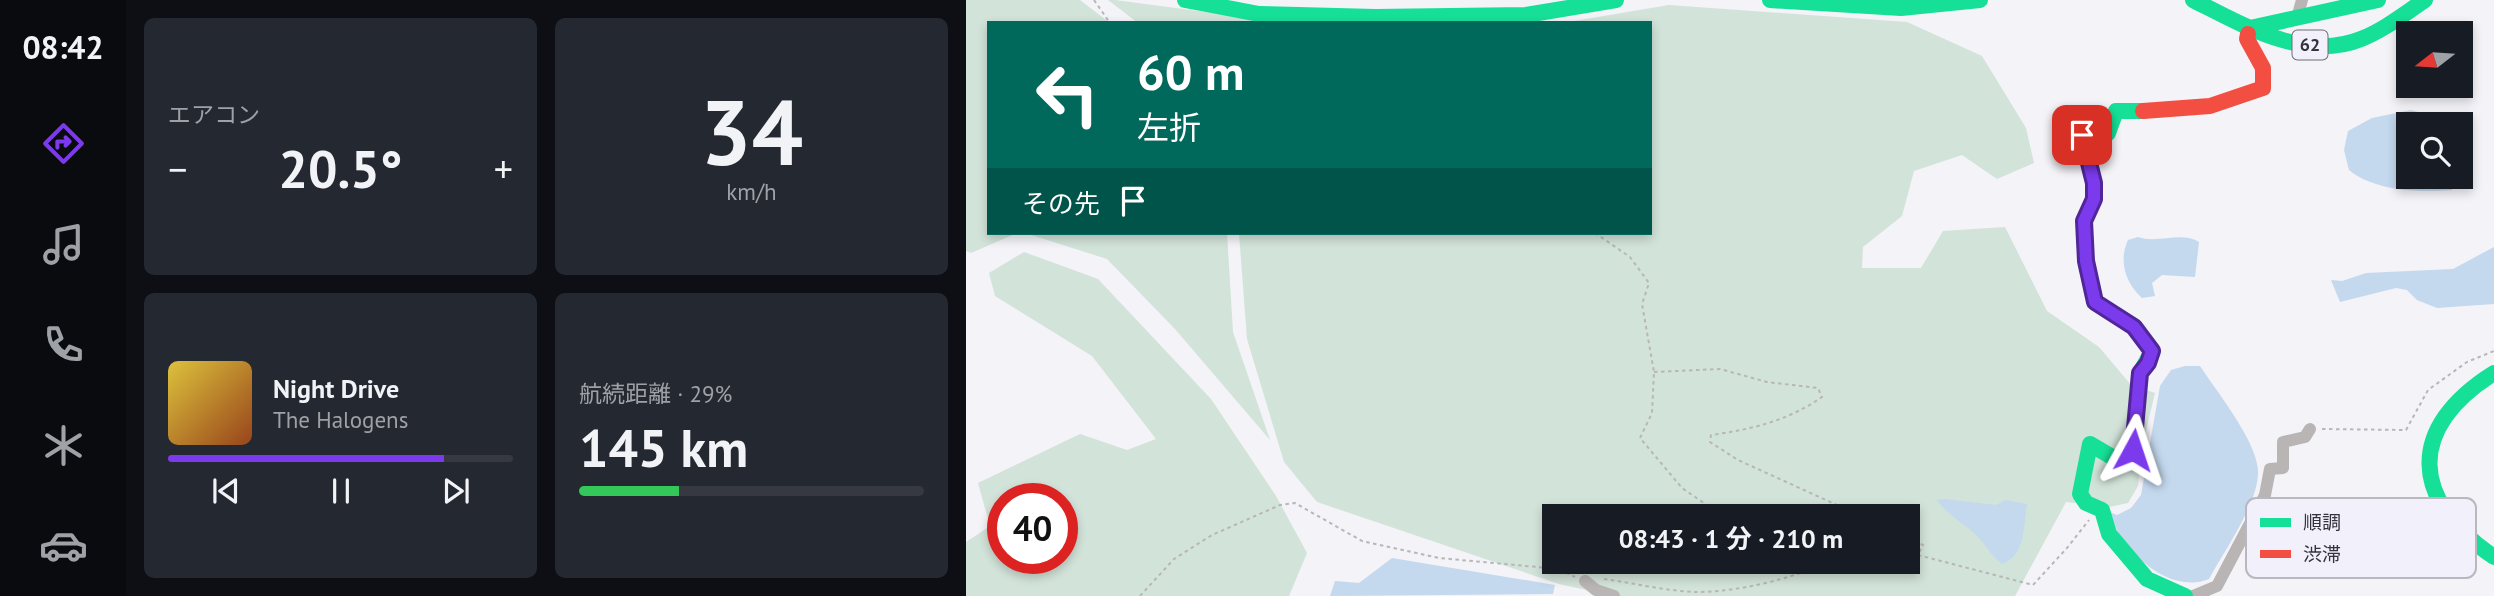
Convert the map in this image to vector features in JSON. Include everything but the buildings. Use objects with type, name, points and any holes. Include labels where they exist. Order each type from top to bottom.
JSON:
[{"type":"main road","points":[[1185,0],[1259,14],[1375,17],[1525,15],[1616,0]]},
{"type":"main road","points":[[1770,0],[1870,10],[1932,8],[1980,0]]},
{"type":"main road","name":"62","points":[[2193,0],[2282,42],[2341,45],[2374,32],[2425,0]]},
{"type":"main road","points":[[2185,596],[2147,579],[2109,534],[2102,510],[2086,503],[2081,494],[2090,444],[2112,457],[2126,459],[2133,450],[2140,373],[2148,363],[2152,351],[2134,327],[2095,302],[2086,261],[2084,221],[2094,199],[2094,183],[2082,135],[2108,133],[2116,111],[2158,112],[2242,99],[2263,88],[2265,76],[2262,61],[2247,39],[2250,28],[2378,0]]},
{"type":"main road","points":[[2436,498],[2430,470],[2435,429],[2444,414],[2467,389],[2494,373]]},
{"type":"main road","points":[[2451,498],[2444,471],[2445,451],[2453,427],[2480,397],[2494,391]]},
{"type":"main road","points":[[2476,529],[2494,541]]},
{"type":"main road","points":[[2476,548],[2494,557]]},
{"type":"street","points":[[2297,18],[2302,0]]},
{"type":"street","points":[[2263,498],[2270,468],[2283,468],[2283,442],[2305,437],[2310,429]]},
{"type":"street","points":[[2193,596],[2217,586],[2246,531]]},
{"type":"street","points":[[1585,581],[1596,590],[1614,596]]},
{"type":"path","points":[[1094,0],[1109,21]]},
{"type":"path","points":[[1598,235],[1630,257],[1649,283],[1642,304],[1654,372],[1652,412],[1640,438],[1682,488],[1705,504]]},
{"type":"path","points":[[2310,429],[2406,429],[2428,390],[2467,362],[2494,351]]},
{"type":"path","points":[[1654,372],[1720,369],[1767,382],[1818,388],[1822,397],[1798,414],[1760,428],[1711,435],[1710,442],[1738,460],[1835,504]]},
{"type":"path","points":[[1140,596],[1174,559],[1212,535],[1280,505],[1295,503],[1362,541],[1439,558],[1559,569],[1585,581],[1595,578],[1695,592],[1755,584],[1794,574]]},
{"type":"path","points":[[1920,556],[2033,585],[2067,548],[2097,508]]},
{"type":"green space","points":[[966,0],[1080,0],[1107,21],[987,21],[987,235],[1012,235],[971,253],[966,251]]},
{"type":"green space","points":[[1108,0],[1273,21],[1135,21]]},
{"type":"green space","points":[[1669,5],[1907,22],[1982,56],[2026,128],[2034,163],[1997,179],[1962,155],[1914,171],[1902,216],[1863,247],[1862,268],[1921,268],[1943,231],[2005,227],[2047,311],[2099,347],[2131,385],[2155,393],[2143,443],[2138,486],[2128,503],[2109,507],[2066,502],[2015,596],[1614,596],[1559,584],[1317,502],[1284,462],[1247,339],[1239,235],[1652,235],[1652,21],[1574,21]]},
{"type":"green space","points":[[1031,235],[1227,235],[1233,332],[1270,440],[1175,329],[1107,259]]},
{"type":"green space","points":[[1024,252],[1098,279],[1211,399],[1276,496],[1307,553],[1289,596],[966,596],[966,542],[987,528],[987,574],[1078,574],[1078,483],[987,483],[987,515],[978,483],[1080,434],[1127,450],[1156,439],[1092,356],[995,296],[989,273]]},
{"type":"water","points":[[2396,113],[2396,189],[2371,182],[2349,170],[2344,150],[2348,131],[2372,118]]},
{"type":"water","points":[[2398,189],[2452,189],[2452,190]]},
{"type":"water","points":[[2138,237],[2177,237],[2199,242],[2195,277],[2162,275],[2152,283],[2155,296],[2142,298],[2128,279],[2124,264],[2128,240]]},
{"type":"water","points":[[2494,247],[2494,304],[2437,308],[2417,300],[2407,290],[2396,288],[2340,302],[2331,280],[2342,281],[2366,273],[2453,269]]},
{"type":"water","points":[[2200,366],[2243,431],[2256,458],[2258,470],[2253,496],[2246,498],[2246,513],[2232,540],[2209,579],[2193,582],[2177,581],[2147,565],[2123,540],[2109,512],[2117,515],[2131,508],[2141,495],[2160,386],[2171,370]]},
{"type":"water","points":[[1937,500],[1996,505],[2005,500],[2027,504],[2022,539],[2010,560],[2002,564],[1992,555],[1979,538]]},
{"type":"water","points":[[1392,558],[1555,585],[1553,594],[1330,596],[1335,581],[1359,583]]},
{"type":"traffic: fast","points":[[1185,0],[1259,14],[1375,17],[1526,15],[1616,0]]},
{"type":"traffic: fast","points":[[1770,0],[1901,8],[1980,0]]},
{"type":"traffic: fast","points":[[2193,0],[2274,38],[2318,46],[2339,45],[2361,39],[2425,0]]},
{"type":"traffic: fast","points":[[2248,34],[2250,28],[2378,0]]},
{"type":"traffic: fast","points":[[2143,111],[2116,111],[2108,133],[2082,135],[2094,183],[2094,199],[2084,221],[2086,261],[2095,302],[2134,326],[2152,351],[2140,373],[2133,450],[2126,459],[2112,457],[2090,444],[2080,494],[2086,503],[2102,510],[2109,534],[2147,579],[2185,596]]},
{"type":"traffic: fast","points":[[2439,498],[2434,488],[2430,464],[2433,440],[2445,417],[2465,394],[2494,373]]},
{"type":"traffic: fast","points":[[2476,543],[2494,557]]},
{"type":"traffic: jam","points":[[2143,111],[2210,106],[2263,88],[2263,68],[2247,39],[2248,34]]},
{"type":"route","points":[[2082,135],[2094,183],[2094,199],[2084,221],[2086,261],[2095,302],[2134,327],[2146,339],[2152,351],[2148,363],[2140,373],[2133,450]]}]
